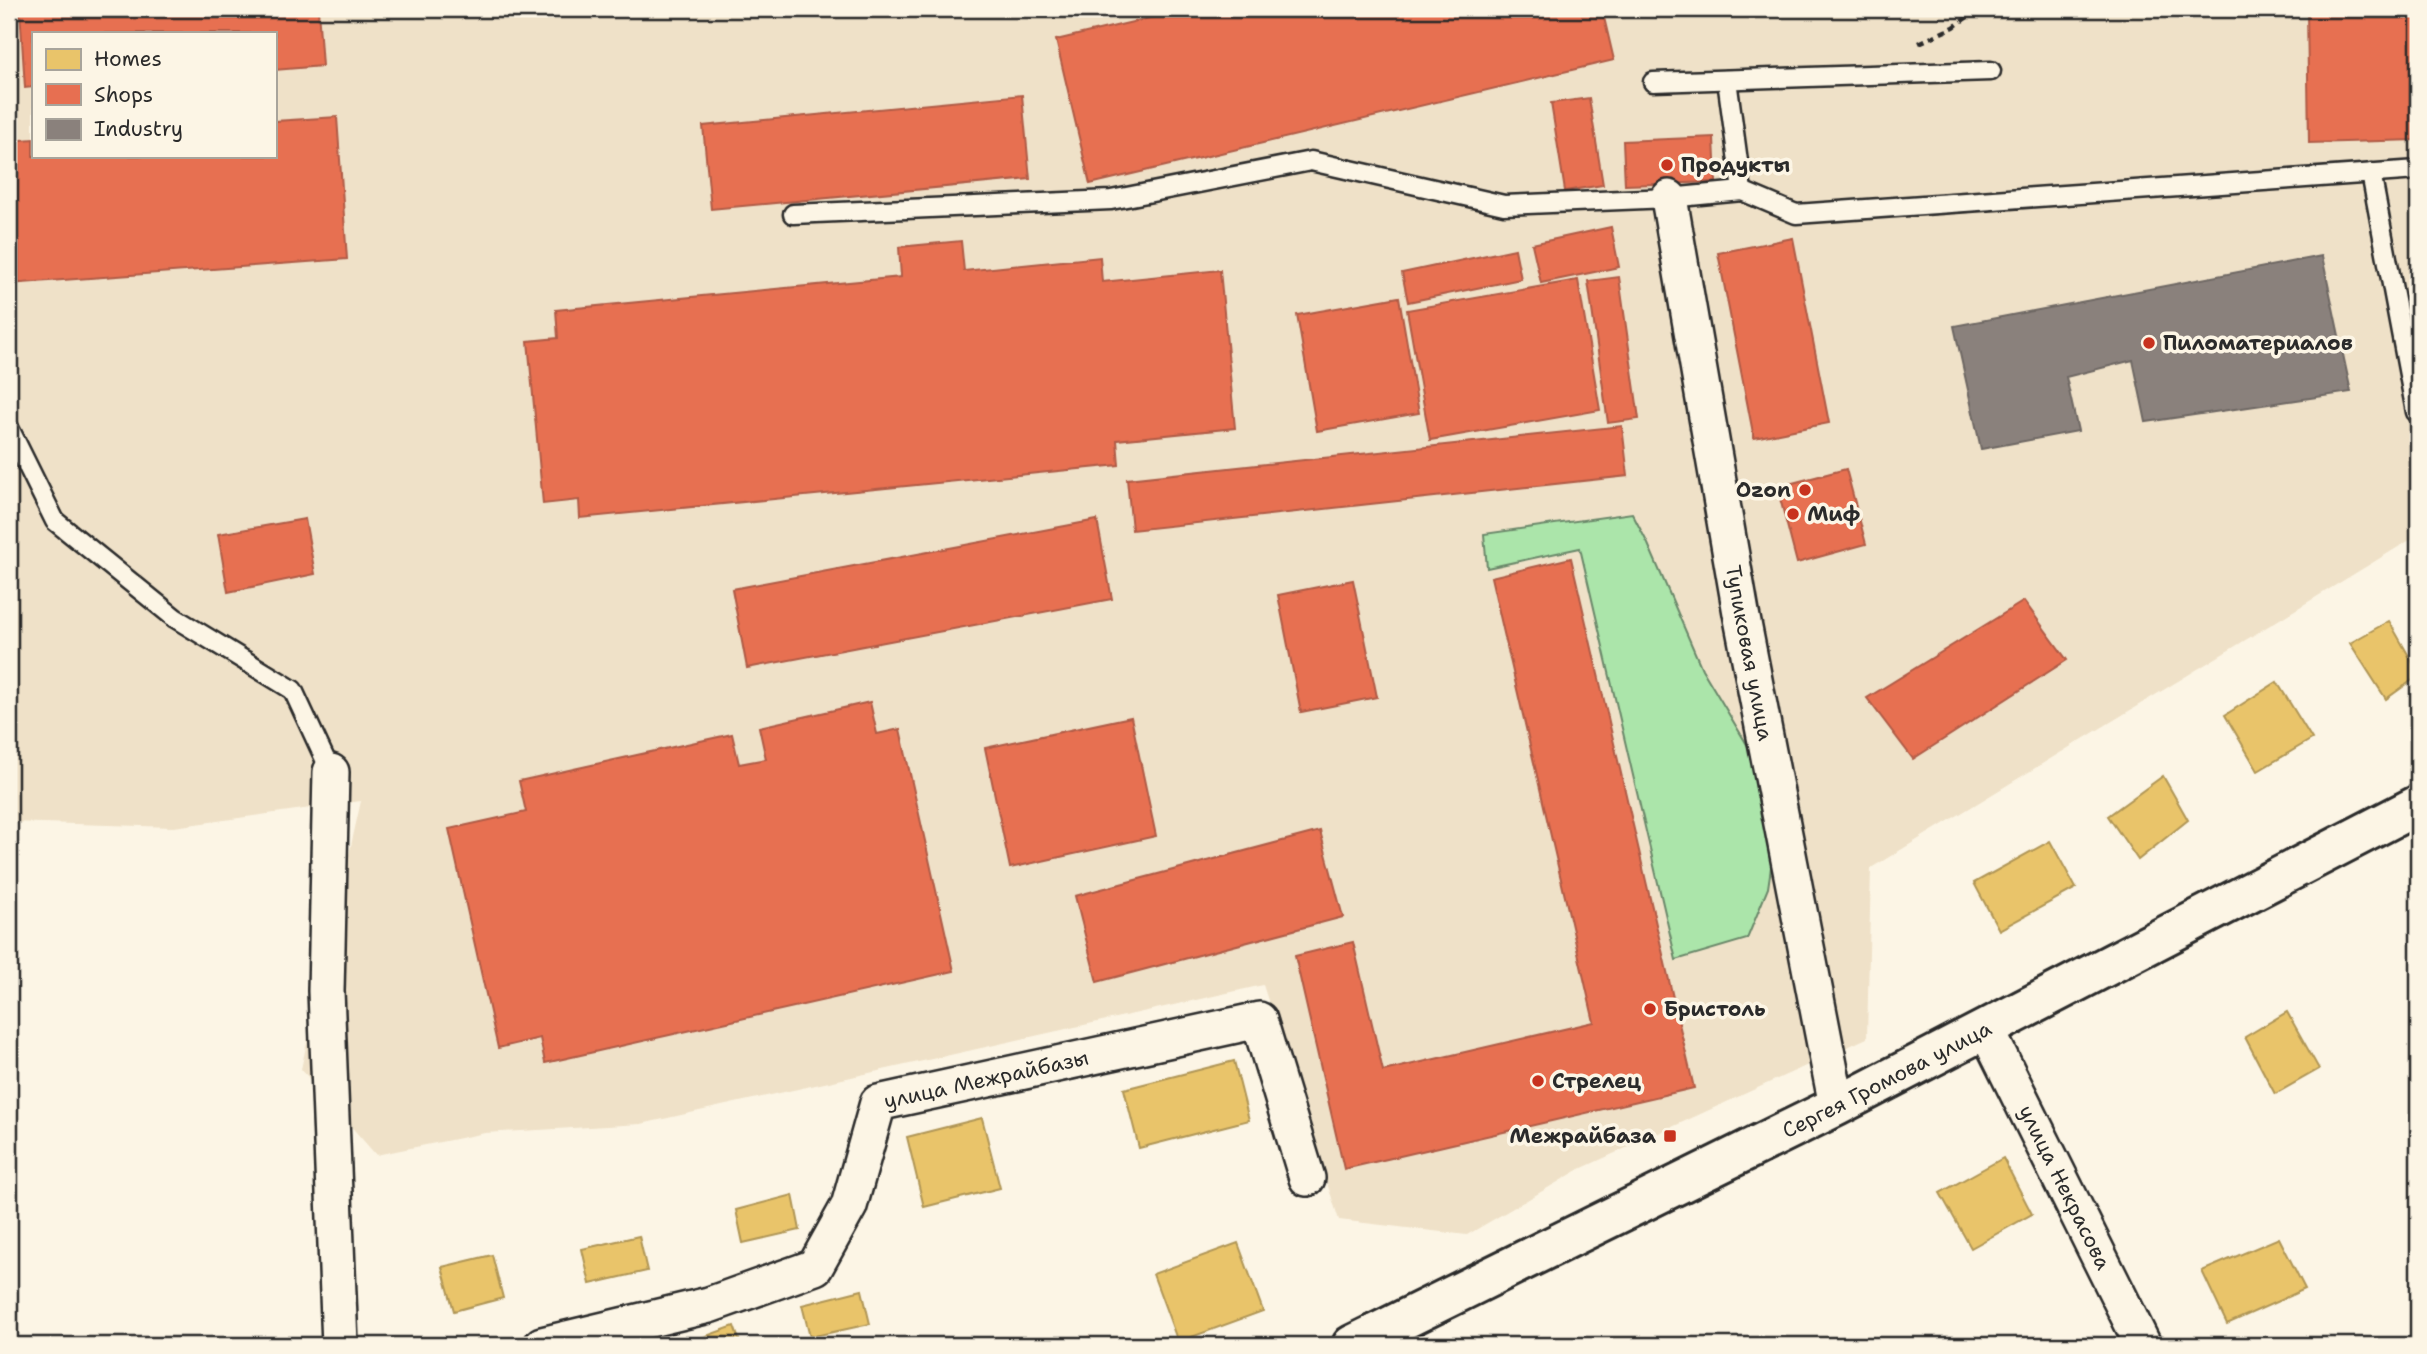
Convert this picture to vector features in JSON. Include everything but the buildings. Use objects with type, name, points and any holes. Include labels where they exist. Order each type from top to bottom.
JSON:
[{"type":"street","name":"Тупиковая улица","points":[[1669,198],[1741,613],[1837,1106]]},
{"type":"street","points":[[331,772],[326,991],[340,1345]]},
{"type":"street","name":"Сергея Громова улица","points":[[1352,1345],[1837,1106],[2418,805]]},
{"type":"street","name":"улица Межрайбазы","points":[[542,1345],[709,1305],[815,1266],[849,1206],[878,1103],[919,1094],[1259,1020],[1307,1178]]},
{"type":"street","name":"улица Некрасова","points":[[1986,1029],[2143,1345]]},
{"type":"lane","points":[[1653,82],[1991,71]]},
{"type":"lane","points":[[1727,80],[1741,191]]},
{"type":"lane","points":[[793,214],[1111,200],[1311,161],[1504,205],[1669,198],[1741,191],[1796,214],[2418,170]]},
{"type":"lane","points":[[2371,173],[2418,412]]},
{"type":"lane","points":[[9,428],[55,521],[174,618],[293,690],[331,772]]},
{"type":"shaded area","name":"Межрайбаза","points":[[9,9],[2418,9],[2418,535],[1871,868],[1867,1038],[1580,1169],[1467,1235],[1339,1220],[1263,985],[641,1124],[485,1133],[376,1155],[301,1069],[361,801],[174,827],[9,822]]},
{"type":"green space","points":[[1632,513],[1702,669],[1755,758],[1775,840],[1768,888],[1747,939],[1676,960],[1580,548],[1487,568],[1484,534]]},
{"type":"place","name":"Продукты","points":[[1667,165]]},
{"type":"place","name":"Пиломатериалов","points":[[2149,343]]},
{"type":"place","name":"Ozon","points":[[1805,490]]},
{"type":"place","name":"Миф","points":[[1793,514]]},
{"type":"place","name":"Бристоль","points":[[1650,1009]]},
{"type":"place","name":"Стрелец","points":[[1538,1081]]},
{"type":"place","name":"Межрайбаза","points":[[1670,1136]]}]
